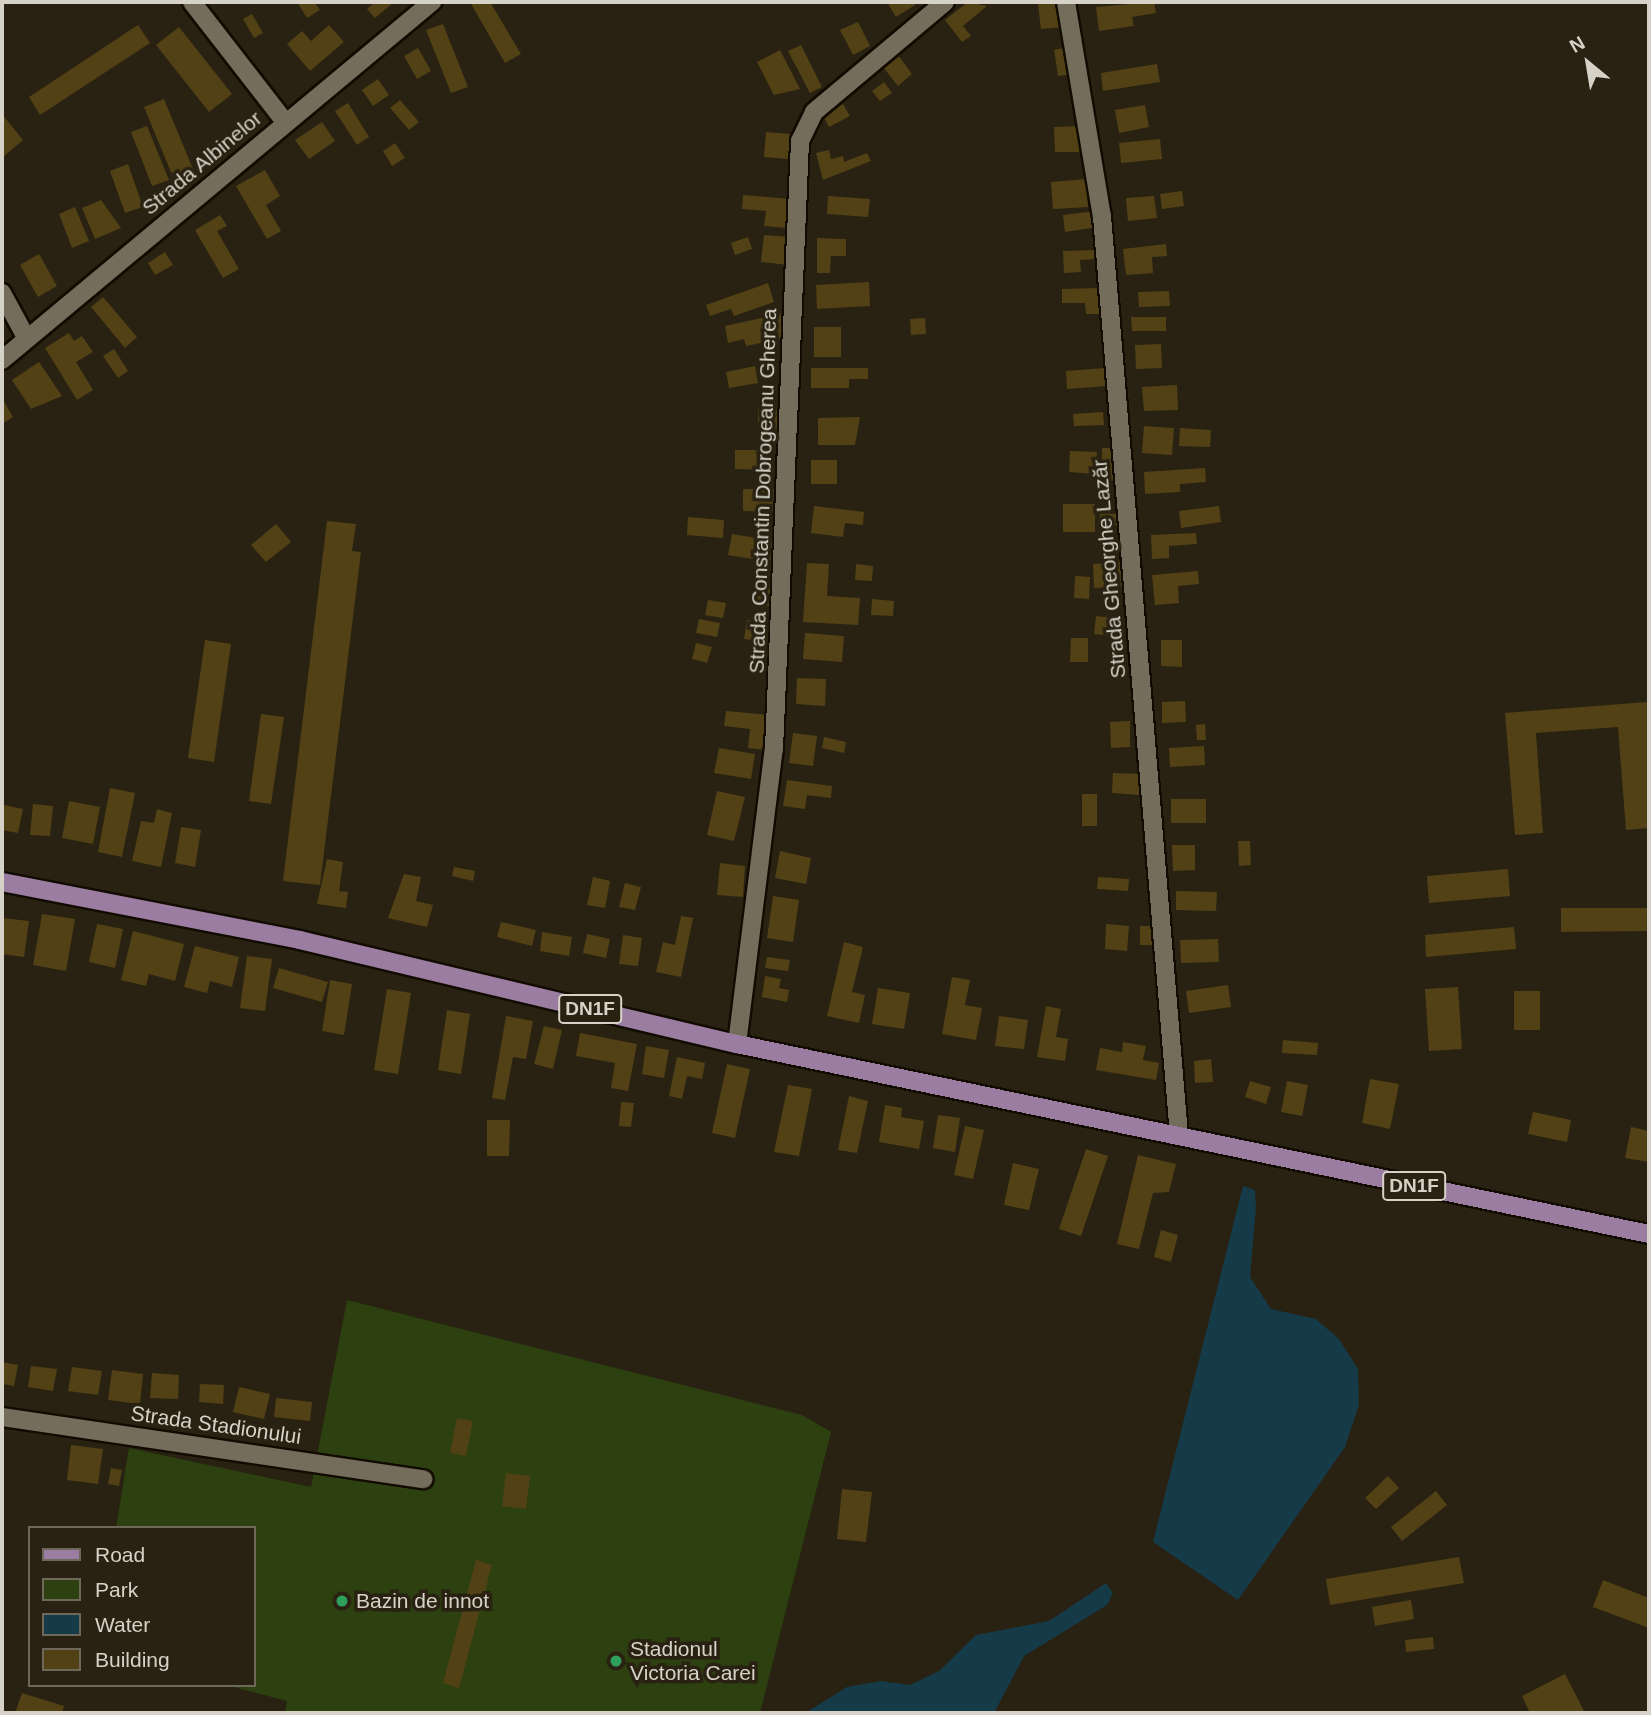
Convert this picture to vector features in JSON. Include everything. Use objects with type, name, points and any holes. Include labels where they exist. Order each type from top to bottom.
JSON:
[{"type":"main road","name":"DN1F","points":[[2,882],[300,940],[737,1044],[1649,1234]]},
{"type":"street","points":[[192,2],[286,123]]},
{"type":"street","name":"Strada Albinelor","points":[[2,360],[432,2]]},
{"type":"street","name":"Strada Constantin Dobrogeanu Gherea","points":[[737,1044],[774,749],[800,141],[814,112],[946,2]]},
{"type":"street","name":"Strada Gheorghe Lazăr","points":[[1066,2],[1102,216],[1179,1135]]},
{"type":"street","points":[[2,293],[27,339]]},
{"type":"street","name":"Strada Stadionului","points":[[2,1416],[423,1479]]},
{"type":"green space","points":[[347,1300],[802,1415],[831,1432],[760,1713],[285,1713],[287,1701],[234,1687],[256,1687],[256,1526],[116,1526],[129,1448],[311,1487]]},
{"type":"water","points":[[1243,1186],[1255,1190],[1250,1277],[1271,1309],[1316,1319],[1339,1339],[1358,1369],[1359,1405],[1345,1447],[1238,1600],[1153,1542]]},
{"type":"water","points":[[1106,1583],[1113,1593],[1107,1605],[1024,1656],[994,1713],[805,1713],[847,1687],[881,1681],[910,1685],[939,1671],[976,1635],[1049,1621]]},
{"type":"building","points":[[297,2],[314,2],[320,10],[307,18]]},
{"type":"building","points":[[375,2],[394,2],[375,18],[367,9]]},
{"type":"building","points":[[470,2],[490,2],[521,54],[505,63]]},
{"type":"building","points":[[887,2],[913,2],[915,5],[896,17]]},
{"type":"building","points":[[968,2],[987,6],[963,26],[971,36],[962,42],[945,20]]},
{"type":"building","points":[[1062,2],[1065,27],[1041,29],[1038,4]]},
{"type":"building","points":[[1154,2],[1156,13],[1132,17],[1134,26],[1099,31],[1096,7]]},
{"type":"building","points":[[252,14],[263,33],[254,38],[243,19]]},
{"type":"building","points":[[858,22],[870,46],[853,55],[840,30]]},
{"type":"building","points":[[443,24],[468,87],[451,93],[426,30]]},
{"type":"building","points":[[138,25],[150,43],[40,115],[29,97]]},
{"type":"building","points":[[329,25],[344,42],[310,71],[287,44],[302,31],[311,41]]},
{"type":"building","points":[[179,27],[232,94],[209,112],[156,45]]},
{"type":"building","points":[[801,45],[822,87],[810,93],[788,51]]},
{"type":"building","points":[[1067,47],[1072,74],[1058,76],[1054,50]]},
{"type":"building","points":[[418,48],[431,71],[417,79],[404,56]]},
{"type":"building","points":[[780,50],[800,89],[774,95],[757,62]]},
{"type":"building","points":[[898,55],[912,74],[898,86],[883,67]]},
{"type":"building","points":[[1157,64],[1160,82],[1103,91],[1101,73]]},
{"type":"building","points":[[378,79],[389,95],[373,106],[362,90]]},
{"type":"building","points":[[884,82],[892,93],[880,101],[872,91]]},
{"type":"building","points":[[164,99],[193,169],[173,177],[144,107]]},
{"type":"building","points":[[400,100],[419,122],[409,130],[390,108]]},
{"type":"building","points":[[348,103],[369,137],[357,145],[335,111]]},
{"type":"building","points":[[843,104],[850,116],[829,127],[823,116]]},
{"type":"building","points":[[1145,105],[1149,127],[1119,133],[1115,110]]},
{"type":"building","points":[[2,114],[23,140],[2,158]]},
{"type":"building","points":[[322,122],[335,141],[309,159],[295,140]]},
{"type":"building","points":[[147,126],[169,180],[152,186],[131,132]]},
{"type":"building","points":[[1083,126],[1083,152],[1055,152],[1054,127]]},
{"type":"building","points":[[766,132],[791,134],[789,159],[764,157]]},
{"type":"building","points":[[1160,139],[1162,159],[1121,163],[1119,143]]},
{"type":"building","points":[[395,143],[405,158],[392,166],[383,151]]},
{"type":"building","points":[[829,150],[831,159],[843,156],[844,162],[867,153],[871,161],[823,180],[816,153]]},
{"type":"building","points":[[128,164],[143,207],[125,213],[110,171]]},
{"type":"building","points":[[265,170],[280,196],[266,205],[281,231],[267,239],[236,186]]},
{"type":"building","points":[[1086,179],[1088,207],[1053,209],[1051,182]]},
{"type":"building","points":[[1182,191],[1184,206],[1162,209],[1160,194]]},
{"type":"building","points":[[743,195],[790,199],[787,228],[764,226],[766,211],[742,209]]},
{"type":"building","points":[[828,196],[870,199],[868,217],[827,214]]},
{"type":"building","points":[[1154,196],[1157,218],[1128,221],[1126,198]]},
{"type":"building","points":[[101,200],[121,228],[95,239],[82,208]]},
{"type":"building","points":[[75,207],[89,241],[72,248],[59,214]]},
{"type":"building","points":[[1096,211],[1098,227],[1065,232],[1063,215]]},
{"type":"building","points":[[220,215],[227,226],[217,231],[239,269],[223,278],[195,230]]},
{"type":"building","points":[[764,235],[791,237],[788,265],[761,262]]},
{"type":"building","points":[[748,237],[752,249],[735,255],[731,243]]},
{"type":"building","points":[[817,238],[846,239],[846,256],[831,256],[830,273],[817,273]]},
{"type":"building","points":[[1166,244],[1167,256],[1152,257],[1153,273],[1126,275],[1123,249]]},
{"type":"building","points":[[1097,250],[1097,259],[1080,260],[1081,272],[1064,273],[1063,251]]},
{"type":"building","points":[[165,252],[173,265],[155,275],[148,263]]},
{"type":"building","points":[[39,254],[57,286],[38,297],[20,265]]},
{"type":"building","points":[[869,282],[870,306],[817,309],[816,285]]},
{"type":"building","points":[[768,283],[774,302],[734,316],[731,309],[710,316],[706,305]]},
{"type":"building","points":[[1099,288],[1100,314],[1086,314],[1085,303],[1062,303],[1062,289]]},
{"type":"building","points":[[1169,291],[1170,306],[1139,307],[1138,292]]},
{"type":"building","points":[[103,297],[137,337],[125,348],[91,307]]},
{"type":"building","points":[[785,313],[790,337],[746,346],[744,339],[728,343],[725,326]]},
{"type":"building","points":[[1131,317],[1166,317],[1166,331],[1132,331]]},
{"type":"building","points":[[925,318],[926,334],[911,335],[910,319]]},
{"type":"building","points":[[814,327],[841,327],[841,357],[814,357]]},
{"type":"building","points":[[69,333],[74,341],[82,336],[93,352],[76,362],[93,390],[77,400],[45,348]]},
{"type":"building","points":[[1161,344],[1162,368],[1136,369],[1135,345]]},
{"type":"building","points":[[114,349],[128,371],[118,378],[103,356]]},
{"type":"building","points":[[39,362],[62,396],[31,409],[12,380]]},
{"type":"building","points":[[755,366],[758,383],[729,388],[726,372]]},
{"type":"building","points":[[811,368],[868,368],[868,379],[849,379],[849,388],[811,388]]},
{"type":"building","points":[[1105,368],[1107,386],[1067,389],[1066,371]]},
{"type":"building","points":[[1177,385],[1178,410],[1144,411],[1142,387]]},
{"type":"building","points":[[2,398],[13,417],[2,424]]},
{"type":"building","points":[[758,407],[787,407],[786,429],[758,429]]},
{"type":"building","points":[[1103,412],[1104,425],[1074,426],[1073,414]]},
{"type":"building","points":[[860,417],[855,445],[818,445],[818,418]]},
{"type":"building","points":[[1144,426],[1174,428],[1172,455],[1142,453]]},
{"type":"building","points":[[1180,428],[1211,430],[1210,447],[1179,446]]},
{"type":"building","points":[[1102,448],[1117,448],[1116,481],[1101,480]]},
{"type":"building","points":[[735,450],[772,450],[771,470],[735,469]]},
{"type":"building","points":[[1070,451],[1097,452],[1096,474],[1069,472]]},
{"type":"building","points":[[811,460],[837,460],[837,484],[811,484]]},
{"type":"building","points":[[1205,468],[1206,482],[1180,484],[1180,492],[1145,494],[1144,472]]},
{"type":"building","points":[[743,489],[774,489],[773,512],[743,511]]},
{"type":"building","points":[[1063,504],[1095,504],[1095,532],[1063,532]]},
{"type":"building","points":[[814,506],[864,512],[863,525],[845,523],[843,537],[811,533]]},
{"type":"building","points":[[1219,506],[1221,522],[1181,528],[1179,511]]},
{"type":"building","points":[[1100,513],[1118,514],[1117,525],[1099,524]]},
{"type":"building","points":[[688,517],[724,520],[723,538],[687,535]]},
{"type":"building","points":[[327,521],[356,524],[352,551],[361,552],[320,885],[283,881]]},
{"type":"building","points":[[276,524],[291,542],[266,562],[251,545]]},
{"type":"building","points":[[1196,533],[1197,544],[1169,546],[1169,558],[1152,559],[1151,535]]},
{"type":"building","points":[[732,534],[775,541],[772,562],[728,555]]},
{"type":"building","points":[[1100,535],[1112,535],[1113,547],[1101,548]]},
{"type":"building","points":[[1122,562],[1124,586],[1094,588],[1093,564]]},
{"type":"building","points":[[807,563],[829,564],[827,596],[860,598],[858,625],[803,622]]},
{"type":"building","points":[[856,564],[873,566],[872,581],[855,580]]},
{"type":"building","points":[[1198,571],[1199,584],[1178,586],[1179,603],[1155,605],[1152,575]]},
{"type":"building","points":[[1075,576],[1090,577],[1089,599],[1074,598]]},
{"type":"building","points":[[757,583],[778,586],[774,607],[754,604]]},
{"type":"building","points":[[872,599],[894,601],[893,616],[871,615]]},
{"type":"building","points":[[708,600],[726,603],[723,618],[705,615]]},
{"type":"building","points":[[1096,616],[1123,619],[1121,637],[1094,634]]},
{"type":"building","points":[[699,619],[720,623],[717,637],[696,633]]},
{"type":"building","points":[[747,620],[773,624],[770,642],[744,639]]},
{"type":"building","points":[[805,633],[844,636],[842,662],[803,659]]},
{"type":"building","points":[[1071,638],[1088,638],[1088,662],[1070,662]]},
{"type":"building","points":[[205,640],[231,644],[214,762],[188,758]]},
{"type":"building","points":[[1161,640],[1182,640],[1182,667],[1161,666]]},
{"type":"building","points":[[696,643],[712,647],[707,663],[692,659]]},
{"type":"building","points":[[797,678],[826,679],[825,706],[796,704]]},
{"type":"building","points":[[1185,701],[1186,722],[1162,723],[1162,702]]},
{"type":"building","points":[[1647,702],[1649,828],[1626,830],[1618,727],[1536,733],[1543,833],[1515,835],[1505,713]]},
{"type":"building","points":[[726,711],[771,715],[767,750],[748,748],[750,729],[724,726]]},
{"type":"building","points":[[261,714],[284,717],[271,804],[249,801]]},
{"type":"building","points":[[1130,721],[1130,747],[1111,748],[1110,722]]},
{"type":"building","points":[[1205,724],[1206,740],[1197,740],[1196,725]]},
{"type":"building","points":[[793,733],[817,736],[813,766],[789,763]]},
{"type":"building","points":[[824,737],[846,742],[844,753],[822,748]]},
{"type":"building","points":[[1204,746],[1205,765],[1170,767],[1169,748]]},
{"type":"building","points":[[719,748],[755,754],[751,779],[714,773]]},
{"type":"building","points":[[1113,773],[1141,774],[1140,795],[1112,793]]},
{"type":"building","points":[[787,780],[832,786],[831,798],[807,795],[805,809],[783,806]]},
{"type":"building","points":[[110,788],[135,793],[122,857],[98,852]]},
{"type":"building","points":[[717,791],[745,797],[734,841],[707,835]]},
{"type":"building","points":[[1082,794],[1097,794],[1097,826],[1082,826]]},
{"type":"building","points":[[1171,799],[1206,799],[1206,823],[1171,823]]},
{"type":"building","points":[[69,801],[100,807],[93,844],[62,838]]},
{"type":"building","points":[[33,804],[53,806],[50,836],[30,835]]},
{"type":"building","points":[[4,805],[23,809],[18,833],[2,830]]},
{"type":"building","points":[[157,809],[172,813],[161,867],[132,861],[141,821],[154,823]]},
{"type":"building","points":[[181,827],[201,830],[195,867],[175,863]]},
{"type":"building","points":[[1238,841],[1250,841],[1251,865],[1239,866]]},
{"type":"building","points":[[1172,845],[1195,845],[1195,870],[1173,871]]},
{"type":"building","points":[[780,851],[811,858],[806,884],[775,878]]},
{"type":"building","points":[[327,859],[343,862],[339,891],[348,892],[346,908],[317,904]]},
{"type":"building","points":[[720,863],[745,866],[743,897],[717,895]]},
{"type":"building","points":[[454,867],[475,871],[473,881],[452,876]]},
{"type":"building","points":[[1508,869],[1510,896],[1429,903],[1427,876]]},
{"type":"building","points":[[404,874],[421,877],[416,901],[433,905],[427,927],[388,918]]},
{"type":"building","points":[[593,877],[610,881],[605,908],[587,905]]},
{"type":"building","points":[[1098,877],[1129,879],[1128,891],[1097,889]]},
{"type":"building","points":[[625,883],[641,887],[635,910],[619,907]]},
{"type":"building","points":[[1176,891],[1217,892],[1216,911],[1176,910]]},
{"type":"building","points":[[773,896],[799,900],[793,942],[767,938]]},
{"type":"building","points":[[1561,908],[1649,908],[1649,931],[1561,932]]},
{"type":"building","points":[[42,914],[75,919],[66,971],[33,965]]},
{"type":"building","points":[[681,916],[693,918],[681,977],[656,972],[663,942],[675,945]]},
{"type":"building","points":[[2,918],[29,921],[24,957],[2,954]]},
{"type":"building","points":[[501,922],[536,930],[532,946],[497,937]]},
{"type":"building","points":[[97,924],[123,929],[115,968],[89,962]]},
{"type":"building","points":[[1106,924],[1129,926],[1127,951],[1105,949]]},
{"type":"building","points":[[1140,926],[1152,926],[1152,945],[1140,945]]},
{"type":"building","points":[[1514,927],[1516,949],[1426,957],[1425,935]]},
{"type":"building","points":[[133,931],[184,944],[175,981],[149,974],[146,986],[121,980]]},
{"type":"building","points":[[542,932],[572,937],[569,956],[540,951]]},
{"type":"building","points":[[587,934],[610,939],[606,958],[583,953]]},
{"type":"building","points":[[623,935],[642,938],[638,966],[619,964]]},
{"type":"building","points":[[1218,939],[1219,962],[1181,963],[1180,940]]},
{"type":"building","points":[[844,942],[863,947],[852,992],[865,995],[859,1023],[827,1016]]},
{"type":"building","points":[[195,946],[239,957],[232,987],[210,981],[207,993],[184,987]]},
{"type":"building","points":[[247,956],[272,959],[265,1011],[240,1008]]},
{"type":"building","points":[[767,957],[790,960],[788,971],[765,968]]},
{"type":"building","points":[[279,968],[328,982],[322,1002],[273,988]]},
{"type":"building","points":[[765,976],[781,979],[779,988],[789,990],[787,1002],[762,997]]},
{"type":"building","points":[[952,977],[970,980],[965,1005],[982,1008],[976,1040],[942,1034]]},
{"type":"building","points":[[330,980],[352,984],[344,1035],[322,1031]]},
{"type":"building","points":[[1228,985],[1231,1007],[1189,1013],[1186,991]]},
{"type":"building","points":[[1458,987],[1462,1049],[1429,1051],[1425,989]]},
{"type":"building","points":[[878,988],[910,993],[904,1029],[872,1024]]},
{"type":"building","points":[[387,989],[411,993],[398,1074],[374,1070]]},
{"type":"building","points":[[1514,991],[1540,991],[1540,1030],[1514,1030]]},
{"type":"building","points":[[1046,1006],[1061,1009],[1056,1037],[1068,1039],[1065,1061],[1037,1057]]},
{"type":"building","points":[[447,1010],[470,1014],[461,1074],[438,1070]]},
{"type":"building","points":[[506,1016],[533,1021],[526,1059],[513,1057],[505,1100],[492,1098]]},
{"type":"building","points":[[999,1016],[1028,1020],[1024,1049],[995,1046]]},
{"type":"building","points":[[544,1026],[562,1030],[553,1069],[534,1064]]},
{"type":"building","points":[[580,1033],[637,1044],[628,1091],[611,1088],[615,1063],[576,1056]]},
{"type":"building","points":[[1283,1040],[1318,1043],[1317,1055],[1282,1053]]},
{"type":"building","points":[[1123,1042],[1146,1046],[1143,1060],[1159,1063],[1156,1080],[1096,1070],[1100,1048],[1122,1052]]},
{"type":"building","points":[[646,1046],[669,1050],[664,1078],[642,1074]]},
{"type":"building","points":[[677,1057],[705,1063],[702,1079],[687,1076],[682,1099],[669,1096]]},
{"type":"building","points":[[1211,1059],[1213,1082],[1195,1083],[1194,1061]]},
{"type":"building","points":[[727,1064],[750,1069],[735,1138],[712,1133]]},
{"type":"building","points":[[1370,1079],[1399,1084],[1390,1129],[1362,1123]]},
{"type":"building","points":[[1250,1081],[1271,1087],[1266,1104],[1245,1097]]},
{"type":"building","points":[[1287,1081],[1308,1085],[1302,1116],[1281,1112]]},
{"type":"building","points":[[788,1085],[812,1089],[799,1156],[774,1152]]},
{"type":"building","points":[[849,1096],[868,1101],[857,1153],[838,1150]]},
{"type":"building","points":[[621,1102],[634,1103],[631,1127],[619,1126]]},
{"type":"building","points":[[885,1105],[902,1108],[901,1117],[924,1121],[919,1149],[879,1142]]},
{"type":"building","points":[[1533,1112],[1571,1120],[1567,1142],[1528,1134]]},
{"type":"building","points":[[938,1115],[960,1118],[955,1152],[933,1148]]},
{"type":"building","points":[[487,1120],[510,1120],[509,1156],[487,1156]]},
{"type":"building","points":[[965,1126],[984,1130],[973,1179],[954,1175]]},
{"type":"building","points":[[1631,1127],[1649,1131],[1649,1162],[1625,1158]]},
{"type":"building","points":[[1086,1149],[1108,1156],[1081,1236],[1059,1229]]},
{"type":"building","points":[[1138,1155],[1176,1164],[1169,1192],[1153,1193],[1139,1249],[1117,1244]]},
{"type":"building","points":[[1013,1163],[1039,1169],[1029,1210],[1004,1205]]},
{"type":"building","points":[[1161,1230],[1178,1235],[1171,1262],[1154,1257]]},
{"type":"building","points":[[2,1362],[18,1365],[14,1386],[2,1384]]},
{"type":"building","points":[[31,1366],[57,1369],[53,1391],[28,1387]]},
{"type":"building","points":[[72,1367],[102,1371],[98,1395],[68,1391]]},
{"type":"building","points":[[112,1370],[143,1374],[140,1404],[108,1400]]},
{"type":"building","points":[[152,1373],[179,1375],[178,1399],[150,1398]]},
{"type":"building","points":[[200,1384],[224,1385],[223,1404],[199,1402]]},
{"type":"building","points":[[239,1387],[270,1394],[264,1419],[233,1412]]},
{"type":"building","points":[[276,1398],[312,1402],[310,1421],[274,1417]]},
{"type":"building","points":[[457,1418],[473,1421],[466,1456],[450,1453]]},
{"type":"building","points":[[71,1445],[103,1449],[98,1484],[67,1480]]},
{"type":"building","points":[[111,1468],[122,1470],[119,1486],[108,1484]]},
{"type":"building","points":[[506,1473],[530,1476],[526,1509],[502,1506]]},
{"type":"building","points":[[1388,1476],[1399,1488],[1376,1509],[1365,1498]]},
{"type":"building","points":[[842,1489],[872,1492],[866,1542],[837,1539]]},
{"type":"building","points":[[1436,1491],[1447,1505],[1402,1541],[1391,1527]]},
{"type":"building","points":[[1459,1557],[1464,1583],[1330,1605],[1326,1579]]},
{"type":"building","points":[[476,1560],[492,1565],[459,1688],[443,1683]]},
{"type":"building","points":[[1603,1580],[1649,1598],[1649,1628],[1593,1607]]},
{"type":"building","points":[[1411,1600],[1414,1619],[1375,1626],[1372,1607]]},
{"type":"building","points":[[1433,1637],[1434,1649],[1406,1652],[1405,1640]]},
{"type":"building","points":[[1565,1674],[1585,1713],[1530,1713],[1522,1696]]},
{"type":"building","points":[[22,1693],[64,1706],[62,1713],[15,1713]]},
{"type":"place","name":"Bazin de innot","points":[[342,1601]]},
{"type":"place","name":"Stadionul Victoria Carei","points":[[616,1661]]}]
